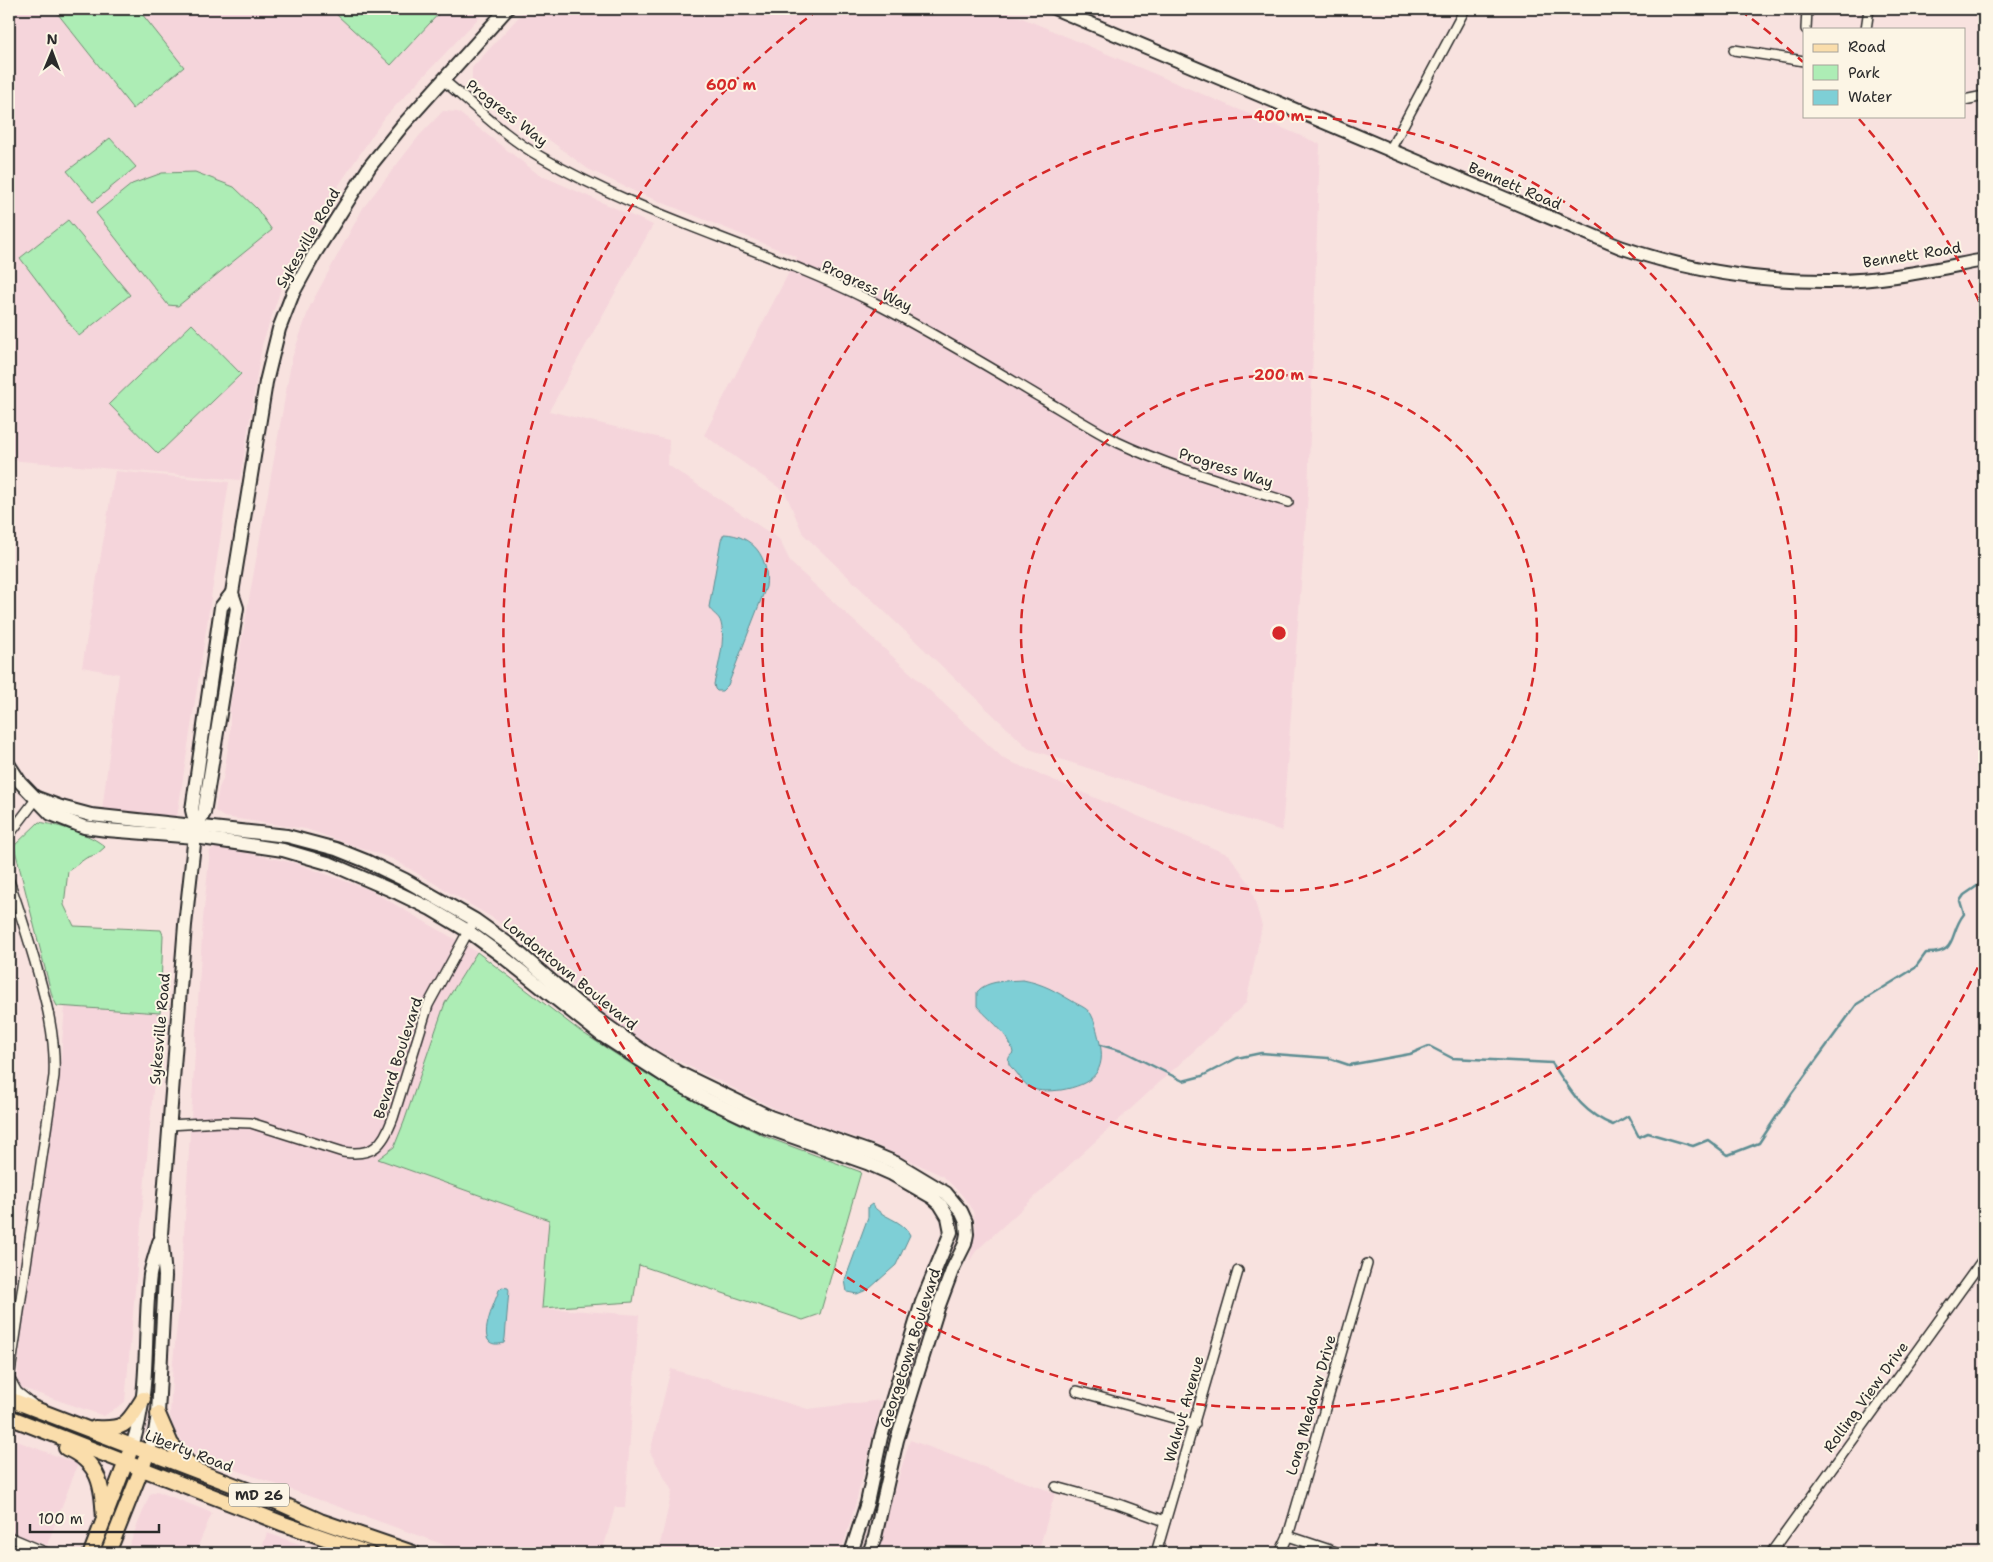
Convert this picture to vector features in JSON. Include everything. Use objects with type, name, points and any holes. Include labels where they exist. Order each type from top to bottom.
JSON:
[{"type":"main road","name":"Liberty Road","points":[[9,1399],[273,1500],[320,1521],[413,1553]]},
{"type":"main road","points":[[83,1428],[106,1429],[123,1426],[143,1399]]},
{"type":"main road","points":[[158,1414],[171,1444],[197,1472]]},
{"type":"main road","name":"MD 26","points":[[9,1417],[284,1524],[368,1553]]},
{"type":"main road","points":[[35,1428],[50,1441],[79,1454],[94,1468],[102,1488],[104,1520]]},
{"type":"main road","name":"Sykesville Road","points":[[91,1553],[132,1446]]},
{"type":"main road","name":"Sykesville Road","points":[[108,1553],[148,1453]]},
{"type":"street","name":"Sykesville Road","points":[[148,1453],[155,1432],[158,1414],[165,1276],[161,1234],[185,925],[195,831],[192,810],[221,607],[232,593],[273,348],[286,309],[315,253],[370,166],[402,126],[507,9]]},
{"type":"street","name":"Bennett Road","points":[[1056,9],[1620,247],[1677,265],[1733,276],[1783,281],[1849,280],[1894,276],[1984,260]]},
{"type":"street","points":[[1390,150],[1465,9]]},
{"type":"street","points":[[1806,9],[1806,28]]},
{"type":"street","points":[[1866,28],[1869,9]]},
{"type":"street","points":[[1734,50],[1803,60]]},
{"type":"street","name":"Progress Way","points":[[443,80],[518,143],[540,157],[587,181],[634,204],[752,250],[867,299],[926,330],[1098,432],[1143,454],[1288,502]]},
{"type":"street","points":[[1966,100],[1984,96]]},
{"type":"street","points":[[9,766],[20,782],[51,814],[63,820],[84,827],[107,830],[195,831]]},
{"type":"street","points":[[37,798],[61,807],[195,831]]},
{"type":"street","points":[[9,835],[37,798]]},
{"type":"street","points":[[63,820],[84,820],[98,823],[109,822],[114,818]]},
{"type":"street","name":"Londontown Boulevard","points":[[195,831],[287,836],[336,849],[386,870],[475,920],[510,944],[577,1003],[644,1052],[679,1073],[746,1108],[802,1130],[870,1152],[915,1180]]},
{"type":"street","name":"Londontown Boulevard","points":[[195,831],[284,850],[331,864],[360,875],[431,909],[468,931],[502,956],[600,1034],[674,1082],[765,1127],[915,1180]]},
{"type":"street","points":[[9,881],[21,914],[49,1012],[54,1058],[54,1076],[9,1378],[17,1392],[39,1411]]},
{"type":"street","name":"Bevard Boulevard","points":[[169,1125],[251,1122],[343,1152],[354,1154],[378,1146],[388,1132],[393,1118],[428,1005],[475,920]]},
{"type":"street","name":"Georgetown Boulevard","points":[[851,1553],[867,1502],[881,1437],[922,1302],[951,1232],[948,1217],[940,1204],[915,1180]]},
{"type":"street","name":"Georgetown Boulevard","points":[[869,1553],[875,1537],[904,1418],[943,1293],[965,1244],[967,1234],[966,1222],[955,1202],[937,1187],[915,1180]]},
{"type":"street","name":"Sykesville Road","points":[[132,1446],[139,1425],[143,1399],[150,1274],[161,1234]]},
{"type":"street","name":"Rolling View Drive","points":[[1771,1553],[1984,1258]]},
{"type":"street","name":"Long Meadow Drive","points":[[1280,1553],[1288,1536],[1367,1264]]},
{"type":"street","name":"Walnut Avenue","points":[[1156,1553],[1238,1271]]},
{"type":"street","points":[[1076,1391],[1195,1424]]},
{"type":"street","points":[[1056,1487],[1118,1504],[1166,1521]]},
{"type":"street","points":[[1288,1536],[1339,1553]]},
{"type":"street","points":[[9,1537],[47,1553]]},
{"type":"shaded area","points":[[9,9],[487,9],[385,117],[328,201],[288,268],[262,345],[240,480],[9,460]]},
{"type":"shaded area","points":[[526,9],[1001,9],[1320,144],[1308,493],[1282,831],[1029,749],[803,534],[785,492],[704,435],[797,257],[636,192],[588,169],[472,82],[472,68]]},
{"type":"shaded area","points":[[443,111],[458,112],[538,174],[653,225],[549,411],[669,440],[668,465],[779,539],[791,563],[1004,759],[1229,855],[1250,884],[1262,926],[1246,1003],[976,1251],[969,1262],[976,1229],[973,1211],[962,1195],[943,1176],[874,1144],[784,1113],[656,1050],[598,1011],[535,949],[493,918],[393,859],[306,829],[224,817],[215,811],[219,788],[223,779],[230,736],[230,706],[292,358],[310,306],[363,208],[419,136]]},
{"type":"shaded area","points":[[115,471],[229,482],[177,817],[102,811],[119,674],[82,667]]},
{"type":"shaded area","points":[[217,847],[295,863],[370,890],[477,952],[445,1003],[394,1147],[378,1159],[549,1220],[542,1308],[639,1315],[625,1507],[615,1507],[602,1553],[467,1553],[211,1461],[189,1451],[174,1430],[170,1415],[173,1361],[180,1300],[203,919],[210,850]]},
{"type":"shaded area","points":[[65,1006],[160,1013],[125,1402],[104,1416],[19,1387],[17,1378],[26,1291],[61,1057]]},
{"type":"shaded area","points":[[671,1369],[808,1409],[882,1400],[841,1553],[658,1553],[672,1491],[650,1452]]},
{"type":"shaded area","points":[[9,1438],[78,1464],[47,1545],[9,1531]]},
{"type":"shaded area","points":[[910,1440],[1055,1493],[1038,1553],[875,1553]]},
{"type":"shaded area","points":[[157,1491],[212,1513],[195,1553],[126,1553],[150,1494]]},
{"type":"shaded area","points":[[267,1533],[326,1553],[260,1553]]},
{"type":"green space","points":[[54,9],[138,9],[184,67],[133,109]]},
{"type":"green space","points":[[343,9],[443,9],[391,65],[337,15]]},
{"type":"green space","points":[[110,138],[136,167],[93,202],[67,171]]},
{"type":"green space","points":[[195,172],[234,187],[257,209],[272,230],[178,306],[168,305],[96,213],[132,184],[162,173]]},
{"type":"green space","points":[[68,220],[130,295],[79,336],[20,258]]},
{"type":"green space","points":[[192,324],[241,374],[158,454],[109,404]]},
{"type":"green space","points":[[39,822],[83,834],[105,847],[97,854],[86,858],[68,871],[64,905],[74,926],[161,930],[163,935],[160,1013],[57,1006],[52,996],[14,846]]},
{"type":"green space","points":[[477,952],[580,1031],[645,1073],[698,1103],[766,1137],[861,1172],[820,1314],[803,1320],[639,1265],[633,1302],[542,1308],[549,1220],[378,1159],[394,1147],[445,1003]]},
{"type":"water","points":[[724,534],[734,535],[751,544],[762,558],[767,576],[766,587],[728,685],[722,691],[717,691],[714,684],[723,637],[720,620],[709,607],[721,540]]},
{"type":"water","points":[[1023,980],[1055,991],[1091,1014],[1099,1039],[1101,1060],[1095,1075],[1081,1085],[1061,1090],[1038,1090],[1028,1086],[1010,1066],[1009,1058],[1013,1053],[1008,1039],[977,1006],[977,992],[992,983]]},
{"type":"water","points":[[872,1204],[880,1212],[902,1225],[910,1235],[896,1265],[869,1289],[857,1294],[847,1292],[845,1280],[868,1217],[868,1207]]},
{"type":"water","points":[[502,1287],[509,1290],[505,1338],[504,1343],[494,1344],[488,1340],[486,1334],[487,1325],[499,1290]]},
{"type":"waterway","points":[[1101,1045],[1125,1052],[1183,1081],[1202,1076],[1237,1058],[1261,1053],[1328,1058],[1349,1065],[1410,1054],[1429,1046],[1452,1058],[1552,1063],[1578,1100],[1602,1120],[1613,1125],[1628,1116],[1639,1137],[1648,1133],[1693,1146],[1708,1140],[1728,1155],[1759,1143],[1792,1093],[1857,1004],[1915,968],[1926,953],[1944,950],[1948,946],[1964,914],[1960,901],[1964,895],[1983,882],[1984,866]]}]
